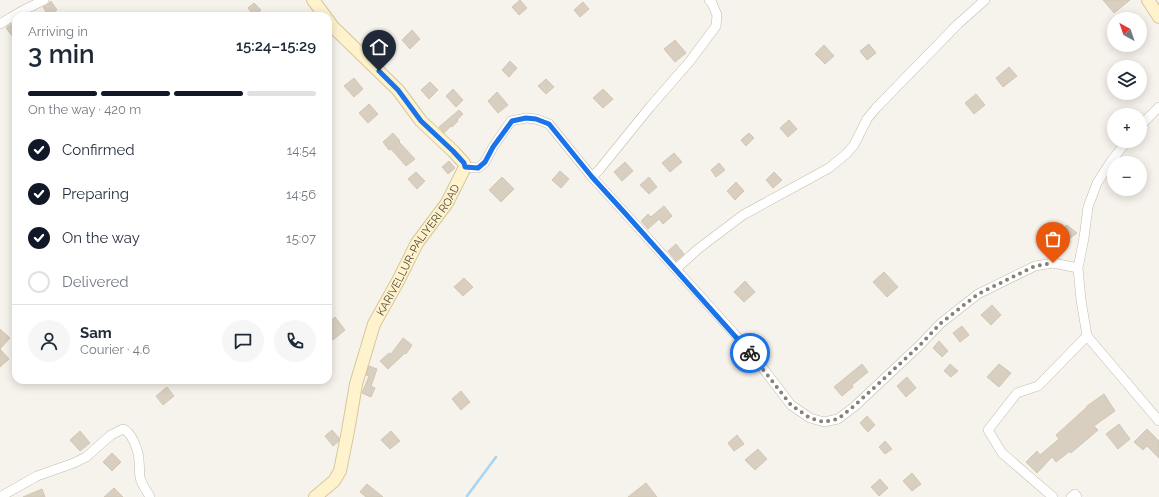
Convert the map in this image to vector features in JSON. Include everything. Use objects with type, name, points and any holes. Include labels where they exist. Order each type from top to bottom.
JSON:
[{"type":"main road","points":[[313,0],[322,12]]},
{"type":"main road","points":[[1148,0],[1159,17]]},
{"type":"main road","points":[[332,26],[398,90],[421,121],[453,151],[464,163],[465,167]]},
{"type":"main road","name":"KARIVELLUR-PALIYERI ROAD","points":[[315,497],[334,481],[340,471],[356,384],[374,324],[417,243],[447,203],[465,167]]},
{"type":"street","points":[[20,12],[44,0]]},
{"type":"street","points":[[592,177],[690,61],[716,26],[717,15],[712,3],[709,0]]},
{"type":"street","points":[[676,269],[698,249],[743,215],[829,168],[846,154],[854,145],[867,119],[876,108],[958,24],[985,0]]},
{"type":"street","points":[[0,24],[12,17]]},
{"type":"street","points":[[1147,119],[1159,107]]},
{"type":"street","points":[[465,167],[478,168],[485,162],[493,147],[512,121],[526,118],[536,119],[549,124],[592,177],[748,350],[791,405],[810,418],[824,422],[838,419],[854,406],[919,346],[941,323],[978,294],[1035,266],[1053,263],[1078,268]]},
{"type":"street","points":[[1121,148],[1097,183],[1088,207],[1078,268],[1081,300],[1087,336],[1159,421]]},
{"type":"street","points":[[1053,497],[1002,453],[988,430],[1016,393],[1038,386],[1087,336]]},
{"type":"street","points":[[0,497],[37,476],[74,463],[86,457],[111,435],[123,429],[127,430],[130,434],[135,446],[139,460],[140,479],[150,497]]},
{"type":"street","points":[[1071,497],[1075,494],[1077,497]]},
{"type":"building","points":[[520,0],[527,8],[519,15],[512,7]]},
{"type":"building","points":[[1103,0],[1130,0],[1115,12],[1113,12]]},
{"type":"building","points":[[51,1],[57,10],[53,12],[46,12],[43,7]]},
{"type":"building","points":[[583,2],[589,9],[580,17],[574,10]]},
{"type":"building","points":[[254,3],[261,10],[259,12],[251,12],[248,8]]},
{"type":"building","points":[[12,24],[12,36],[6,28]]},
{"type":"building","points":[[412,30],[420,39],[410,49],[402,40]]},
{"type":"building","points":[[675,40],[686,53],[675,62],[664,49]]},
{"type":"building","points":[[869,44],[876,53],[867,60],[860,51]]},
{"type":"building","points":[[824,45],[834,56],[825,64],[815,54]]},
{"type":"building","points":[[510,61],[517,68],[509,77],[502,70]]},
{"type":"building","points":[[1009,67],[1017,76],[1003,87],[996,78]]},
{"type":"building","points":[[354,78],[363,89],[354,97],[344,86]]},
{"type":"building","points":[[546,79],[554,87],[546,94],[538,86]]},
{"type":"building","points":[[430,82],[438,90],[429,99],[421,90]]},
{"type":"building","points":[[453,89],[463,100],[456,107],[446,96]]},
{"type":"building","points":[[603,89],[613,99],[603,108],[593,98]]},
{"type":"building","points":[[497,92],[508,105],[498,113],[488,101]]},
{"type":"building","points":[[976,94],[985,105],[974,114],[965,103]]},
{"type":"building","points":[[369,104],[378,114],[368,123],[359,113]]},
{"type":"building","points":[[459,110],[463,114],[452,127],[451,126],[444,133],[439,127]]},
{"type":"building","points":[[789,120],[797,129],[788,137],[780,128]]},
{"type":"building","points":[[393,133],[400,141],[399,142],[415,159],[406,166],[391,149],[389,150],[383,142]]},
{"type":"building","points":[[749,133],[754,138],[746,146],[741,140]]},
{"type":"building","points":[[674,153],[682,162],[670,172],[662,163]]},
{"type":"building","points":[[449,161],[455,168],[448,174],[442,167]]},
{"type":"building","points":[[625,162],[633,171],[622,181],[614,172]]},
{"type":"building","points":[[719,163],[725,170],[716,177],[711,170]]},
{"type":"building","points":[[560,171],[569,179],[561,188],[552,180]]},
{"type":"building","points":[[416,172],[425,181],[417,189],[408,179]]},
{"type":"building","points":[[774,172],[782,180],[773,188],[766,180]]},
{"type":"building","points":[[502,177],[514,189],[501,202],[489,190]]},
{"type":"building","points":[[649,177],[657,187],[649,194],[640,185]]},
{"type":"building","points":[[736,182],[744,191],[735,200],[727,191]]},
{"type":"building","points":[[664,206],[672,216],[663,224],[659,219],[648,229],[641,221],[648,214],[651,217]]},
{"type":"building","points":[[1067,225],[1077,233],[1062,244],[1058,258],[1045,254],[1055,234]]},
{"type":"building","points":[[676,244],[684,254],[676,261],[668,251]]},
{"type":"building","points":[[884,272],[898,287],[887,297],[873,282]]},
{"type":"building","points":[[464,278],[473,287],[463,296],[454,287]]},
{"type":"building","points":[[745,281],[755,292],[744,302],[734,292]]},
{"type":"building","points":[[992,305],[1001,315],[991,325],[981,315]]},
{"type":"building","points":[[335,317],[345,330],[333,340],[332,339],[332,320]]},
{"type":"building","points":[[962,326],[969,335],[960,342],[953,333]]},
{"type":"building","points":[[0,329],[10,338],[0,349]]},
{"type":"building","points":[[403,338],[412,345],[406,354],[405,353],[388,369],[380,361],[389,353],[391,354]]},
{"type":"building","points":[[939,341],[948,351],[942,357],[933,348]]},
{"type":"building","points":[[0,349],[9,359],[0,367]]},
{"type":"building","points":[[862,364],[868,372],[852,385],[853,387],[842,396],[834,387]]},
{"type":"building","points":[[950,364],[958,371],[951,377],[944,371]]},
{"type":"building","points":[[999,364],[1011,373],[999,387],[987,377]]},
{"type":"building","points":[[369,366],[377,369],[371,386],[375,388],[371,397],[362,393],[369,376],[366,375]]},
{"type":"building","points":[[907,377],[916,388],[906,397],[897,386]]},
{"type":"building","points":[[167,387],[174,396],[163,405],[156,396]]},
{"type":"building","points":[[461,391],[470,402],[461,410],[452,399]]},
{"type":"building","points":[[1104,394],[1115,411],[1094,426],[1098,430],[1071,453],[1070,451],[1056,462],[1052,457],[1037,473],[1026,462],[1037,451],[1040,455],[1059,439],[1056,435],[1087,406]]},
{"type":"building","points":[[867,416],[875,425],[868,432],[860,423]]},
{"type":"building","points":[[1119,424],[1130,439],[1118,449],[1106,434]]},
{"type":"building","points":[[1147,429],[1159,441],[1159,458],[1147,446],[1143,450],[1134,442]]},
{"type":"building","points":[[332,430],[339,438],[338,442],[333,446],[325,436]]},
{"type":"building","points":[[80,431],[90,443],[80,451],[70,440]]},
{"type":"building","points":[[391,431],[400,441],[390,449],[381,440]]},
{"type":"building","points":[[737,435],[744,444],[734,451],[728,443]]},
{"type":"building","points":[[885,441],[892,449],[885,454],[879,447]]},
{"type":"building","points":[[758,449],[767,459],[755,470],[745,460]]},
{"type":"building","points":[[112,453],[121,462],[112,471],[103,462]]},
{"type":"building","points":[[912,473],[921,484],[912,491],[903,481]]},
{"type":"building","points":[[880,479],[888,488],[879,496],[871,487]]},
{"type":"building","points":[[646,483],[657,497],[628,497]]},
{"type":"building","points":[[367,484],[383,497],[366,497],[360,492]]},
{"type":"building","points":[[114,488],[123,497],[104,497]]},
{"type":"building","points":[[42,489],[45,497],[23,497]]},
{"type":"waterway","points":[[467,497],[496,457]]},
{"type":"way so far","points":[[750,353],[791,405],[810,418],[824,422],[838,419],[919,346],[941,323],[978,294],[1035,266],[1053,263]]},
{"type":"route","points":[[379,71],[398,90],[421,121],[453,151],[464,163],[465,167],[478,168],[485,162],[493,147],[512,121],[526,118],[536,119],[549,124],[592,177],[750,353]]}]
